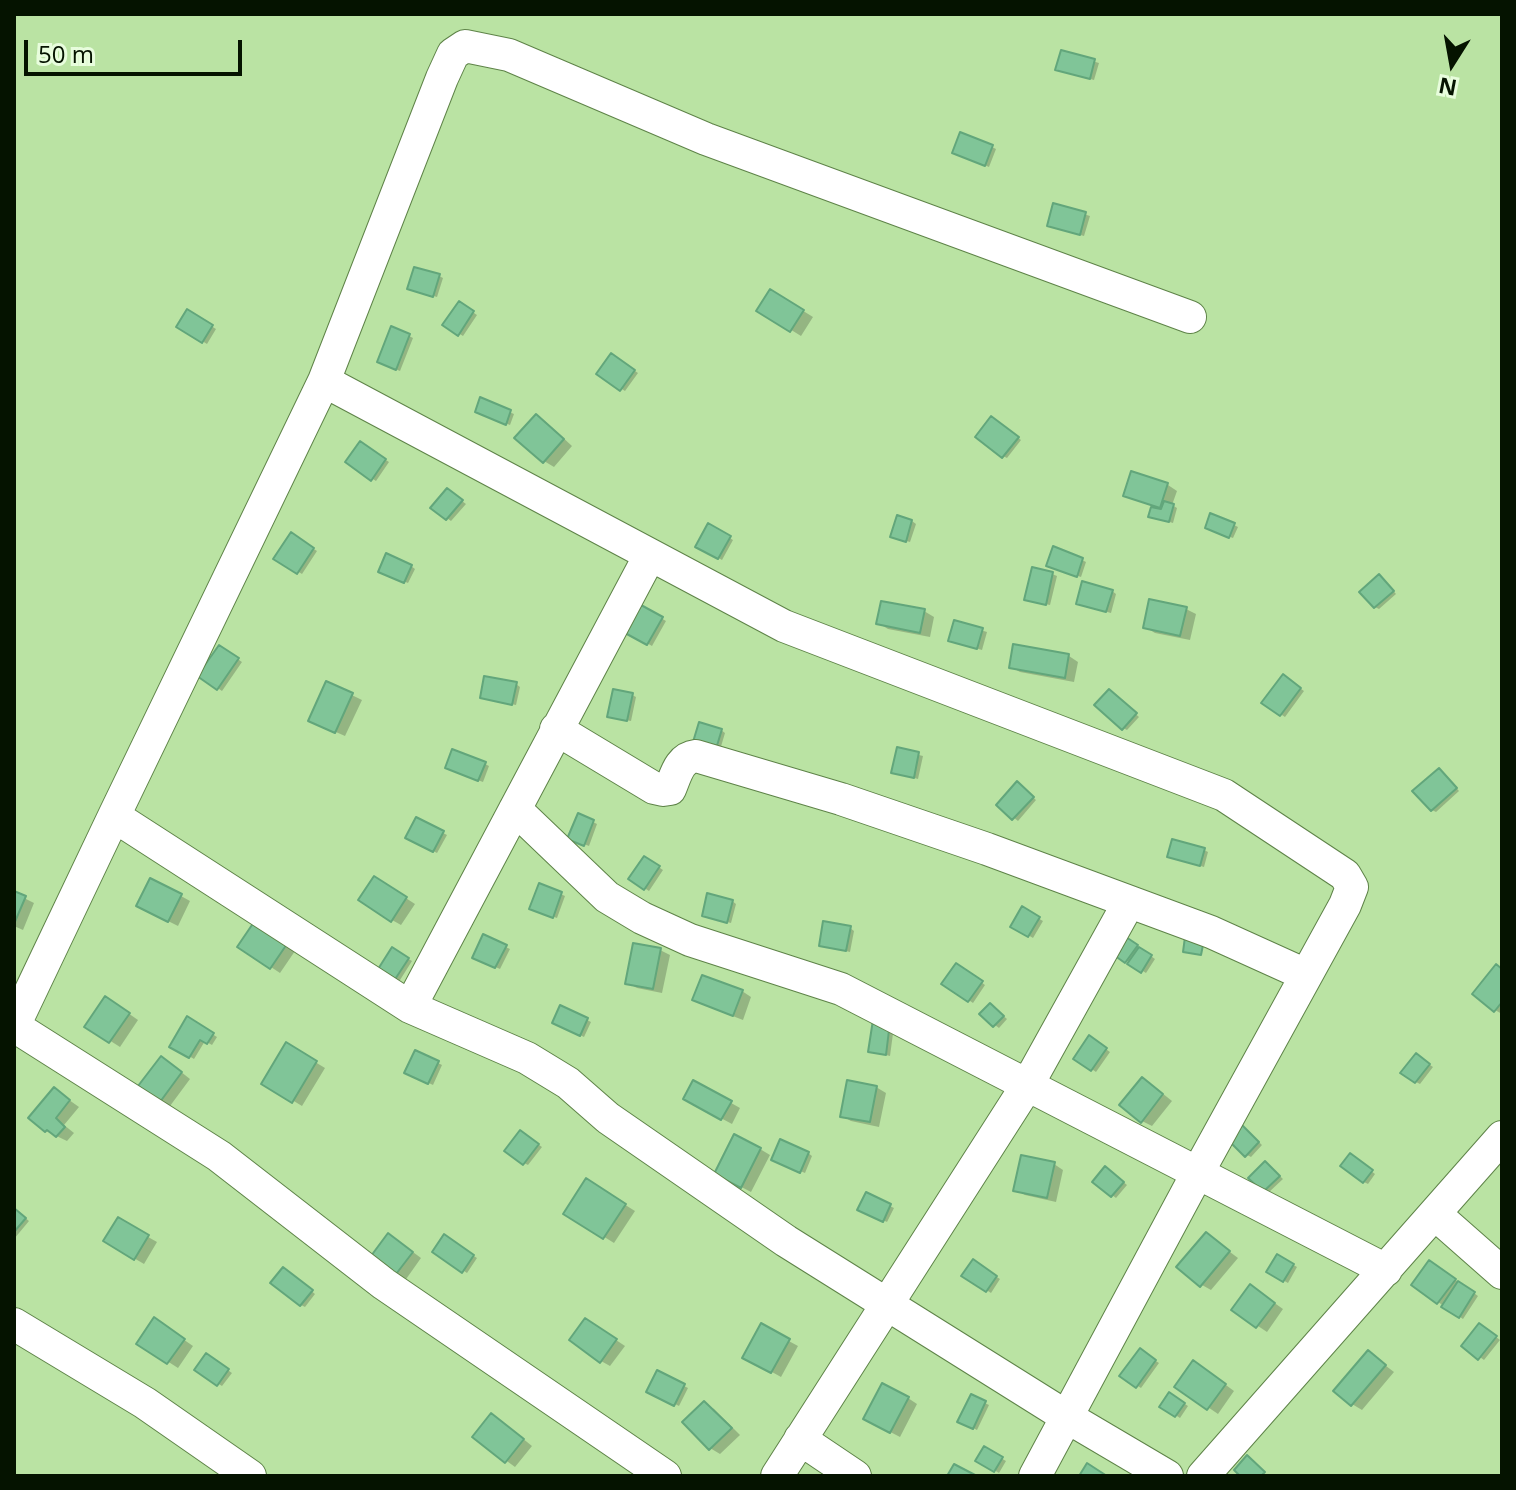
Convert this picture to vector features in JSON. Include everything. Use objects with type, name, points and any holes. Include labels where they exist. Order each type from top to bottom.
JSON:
[{"type":"street","points":[[665,1476],[384,1284],[219,1156],[14,1026],[324,381],[442,78],[453,54],[465,46],[509,55],[706,139],[1190,317]]},
{"type":"street","points":[[324,381],[784,626],[1224,795],[1345,875],[1352,887],[1345,905],[1035,1476]]},
{"type":"street","points":[[410,1007],[650,555]]},
{"type":"street","points":[[556,729],[654,788],[670,789],[682,762],[696,756],[841,799],[973,844],[1211,932],[1306,975]]},
{"type":"street","points":[[515,809],[607,897],[642,918],[690,940],[841,989],[1386,1270]]},
{"type":"street","points":[[114,816],[410,1007],[527,1058],[568,1083],[608,1118],[786,1241],[1167,1476]]},
{"type":"street","points":[[777,1476],[1028,1084],[1129,902]]},
{"type":"street","points":[[1203,1476],[1502,1137]]},
{"type":"street","points":[[1435,1214],[1502,1273]]},
{"type":"street","points":[[14,1324],[145,1403],[250,1476]]},
{"type":"street","points":[[800,1439],[855,1476]]},
{"type":"building","points":[[1061,50],[1095,59],[1090,79],[1055,70]]},
{"type":"building","points":[[960,132],[993,145],[985,166],[952,153]]},
{"type":"building","points":[[1053,203],[1086,212],[1080,235],[1047,226]]},
{"type":"building","points":[[414,267],[440,274],[433,297],[407,289]]},
{"type":"building","points":[[770,289],[804,310],[790,332],[756,311]]},
{"type":"building","points":[[459,301],[474,311],[458,336],[442,325]]},
{"type":"building","points":[[187,309],[213,325],[202,343],[176,327]]},
{"type":"building","points":[[391,326],[410,334],[396,370],[377,362]]},
{"type":"building","points":[[611,353],[635,370],[620,391],[596,374]]},
{"type":"building","points":[[480,397],[511,410],[506,425],[475,412]]},
{"type":"building","points":[[536,414],[564,439],[543,463],[514,438]]},
{"type":"building","points":[[991,416],[1019,437],[1002,458],[975,437]]},
{"type":"building","points":[[360,441],[386,459],[371,481],[345,462]]},
{"type":"building","points":[[1131,471],[1168,483],[1160,508],[1123,496]]},
{"type":"building","points":[[447,488],[463,500],[446,520],[430,508]]},
{"type":"building","points":[[1164,501],[1174,504],[1169,522],[1148,517],[1151,507],[1161,509]]},
{"type":"building","points":[[1210,513],[1235,523],[1229,538],[1205,528]]},
{"type":"building","points":[[897,515],[912,520],[906,542],[890,537]]},
{"type":"building","points":[[708,523],[731,536],[718,559],[695,547]]},
{"type":"building","points":[[291,532],[314,548],[297,574],[273,559]]},
{"type":"building","points":[[1053,546],[1083,558],[1077,577],[1046,566]]},
{"type":"building","points":[[386,553],[412,565],[404,583],[378,572]]},
{"type":"building","points":[[1032,567],[1053,572],[1046,605],[1024,600]]},
{"type":"building","points":[[1379,574],[1394,591],[1374,608],[1359,592]]},
{"type":"building","points":[[1082,581],[1113,590],[1106,612],[1076,604]]},
{"type":"building","points":[[1149,599],[1187,607],[1180,636],[1143,628]]},
{"type":"building","points":[[881,601],[925,609],[920,633],[876,624]]},
{"type":"building","points":[[641,605],[663,617],[647,645],[625,633]]},
{"type":"building","points":[[954,620],[983,628],[977,649],[948,641]]},
{"type":"building","points":[[1013,644],[1069,654],[1065,678],[1009,668]]},
{"type":"building","points":[[219,645],[239,658],[217,690],[197,676]]},
{"type":"building","points":[[1283,674],[1301,688],[1280,716],[1261,703]]},
{"type":"building","points":[[484,676],[517,682],[512,705],[480,698]]},
{"type":"building","points":[[326,681],[353,693],[335,733],[308,721]]},
{"type":"building","points":[[613,689],[633,693],[627,721],[607,717]]},
{"type":"building","points":[[1109,689],[1137,713],[1122,730],[1094,705]]},
{"type":"building","points":[[699,722],[722,729],[713,759],[690,752]]},
{"type":"building","points":[[897,747],[919,752],[914,778],[891,773]]},
{"type":"building","points":[[452,749],[486,762],[478,781],[445,768]]},
{"type":"building","points":[[1439,768],[1457,788],[1431,811],[1412,791]]},
{"type":"building","points":[[1017,781],[1034,797],[1012,820],[996,805]]},
{"type":"building","points":[[578,813],[594,820],[584,846],[567,839]]},
{"type":"building","points":[[416,817],[444,831],[433,852],[405,838]]},
{"type":"building","points":[[1172,839],[1205,848],[1200,866],[1167,857]]},
{"type":"building","points":[[644,856],[660,866],[644,890],[628,879]]},
{"type":"building","points":[[374,876],[407,897],[391,922],[358,900]]},
{"type":"building","points":[[150,878],[182,894],[168,922],[136,906]]},
{"type":"building","points":[[539,883],[562,892],[553,918],[529,909]]},
{"type":"building","points":[[14,891],[26,896],[14,924]]},
{"type":"building","points":[[707,893],[733,900],[727,923],[702,916]]},
{"type":"building","points":[[1022,906],[1040,917],[1028,937],[1010,927]]},
{"type":"building","points":[[823,921],[851,926],[846,951],[819,946]]},
{"type":"building","points":[[254,922],[287,944],[270,969],[237,947]]},
{"type":"building","points":[[483,934],[507,945],[495,968],[472,958]]},
{"type":"building","points":[[1123,935],[1138,945],[1125,963],[1111,953]]},
{"type":"building","points":[[1185,937],[1204,940],[1201,955],[1183,952]]},
{"type":"building","points":[[633,943],[661,948],[653,989],[625,984]]},
{"type":"building","points":[[392,947],[409,958],[390,987],[373,977]]},
{"type":"building","points":[[1139,947],[1152,955],[1141,973],[1127,964]]},
{"type":"building","points":[[956,963],[983,981],[968,1002],[941,984]]},
{"type":"building","points":[[1496,964],[1502,969],[1502,1002],[1494,1012],[1472,994]]},
{"type":"building","points":[[702,975],[743,990],[733,1016],[692,1000]]},
{"type":"building","points":[[105,996],[130,1013],[109,1043],[84,1027]]},
{"type":"building","points":[[990,1003],[1004,1016],[993,1027],[979,1014]]},
{"type":"building","points":[[560,1005],[588,1018],[580,1036],[552,1023]]},
{"type":"building","points":[[187,1016],[214,1033],[207,1044],[200,1040],[189,1058],[169,1047]]},
{"type":"building","points":[[873,1020],[890,1022],[886,1055],[868,1052]]},
{"type":"building","points":[[1089,1035],[1107,1048],[1091,1071],[1073,1059]]},
{"type":"building","points":[[286,1042],[317,1061],[292,1103],[261,1084]]},
{"type":"building","points":[[415,1050],[439,1061],[428,1084],[404,1073]]},
{"type":"building","points":[[1416,1053],[1430,1064],[1415,1083],[1400,1073]]},
{"type":"building","points":[[161,1056],[182,1072],[160,1102],[138,1086]]},
{"type":"building","points":[[1142,1077],[1163,1094],[1141,1123],[1119,1105]]},
{"type":"building","points":[[693,1080],[732,1101],[721,1120],[683,1099]]},
{"type":"building","points":[[847,1080],[877,1086],[870,1122],[840,1117]]},
{"type":"building","points":[[54,1087],[70,1100],[56,1118],[65,1127],[56,1137],[28,1118]]},
{"type":"building","points":[[1239,1122],[1259,1142],[1245,1157],[1225,1137]]},
{"type":"building","points":[[520,1130],[539,1144],[523,1165],[504,1151]]},
{"type":"building","points":[[734,1134],[761,1148],[741,1188],[714,1174]]},
{"type":"building","points":[[780,1139],[809,1152],[800,1173],[771,1160]]},
{"type":"building","points":[[1350,1153],[1373,1170],[1363,1183],[1340,1166]]},
{"type":"building","points":[[1021,1155],[1055,1162],[1047,1198],[1013,1191]]},
{"type":"building","points":[[1265,1161],[1280,1176],[1263,1192],[1248,1178]]},
{"type":"building","points":[[1105,1166],[1124,1182],[1111,1197],[1092,1182]]},
{"type":"building","points":[[586,1178],[626,1204],[603,1239],[563,1214]]},
{"type":"building","points":[[866,1192],[891,1204],[883,1222],[857,1210]]},
{"type":"building","points":[[14,1208],[26,1218],[14,1232]]},
{"type":"building","points":[[118,1217],[149,1235],[134,1260],[103,1241]]},
{"type":"building","points":[[1206,1232],[1230,1251],[1200,1287],[1176,1267]]},
{"type":"building","points":[[388,1233],[413,1252],[393,1278],[368,1260]]},
{"type":"building","points":[[444,1234],[474,1255],[462,1273],[432,1252]]},
{"type":"building","points":[[1277,1254],[1294,1264],[1283,1282],[1266,1272]]},
{"type":"building","points":[[973,1259],[997,1276],[986,1292],[961,1276]]},
{"type":"building","points":[[1429,1260],[1456,1279],[1437,1304],[1411,1285]]},
{"type":"building","points":[[283,1267],[313,1290],[300,1306],[270,1283]]},
{"type":"building","points":[[1458,1281],[1475,1292],[1459,1318],[1441,1307]]},
{"type":"building","points":[[1250,1284],[1275,1303],[1256,1328],[1231,1310]]},
{"type":"building","points":[[154,1317],[185,1339],[167,1364],[136,1344]]},
{"type":"building","points":[[585,1318],[617,1339],[600,1363],[569,1340]]},
{"type":"building","points":[[761,1323],[790,1339],[771,1373],[742,1358]]},
{"type":"building","points":[[1479,1323],[1497,1336],[1478,1360],[1461,1346]]},
{"type":"building","points":[[1140,1348],[1156,1360],[1136,1388],[1119,1376]]},
{"type":"building","points":[[1368,1350],[1386,1365],[1351,1406],[1333,1391]]},
{"type":"building","points":[[206,1353],[229,1369],[217,1386],[194,1370]]},
{"type":"building","points":[[1193,1360],[1226,1384],[1207,1410],[1174,1387]]},
{"type":"building","points":[[657,1370],[685,1384],[674,1406],[646,1392]]},
{"type":"building","points":[[882,1383],[909,1397],[890,1433],[863,1419]]},
{"type":"building","points":[[1169,1392],[1185,1403],[1175,1417],[1159,1407]]},
{"type":"building","points":[[971,1394],[986,1401],[973,1429],[957,1422]]},
{"type":"building","points":[[704,1401],[732,1428],[709,1450],[682,1422]]},
{"type":"building","points":[[491,1413],[524,1439],[505,1463],[472,1437]]},
{"type":"building","points":[[984,1446],[1003,1457],[994,1472],[975,1461]]},
{"type":"building","points":[[1247,1455],[1265,1472],[1261,1476],[1240,1476],[1234,1470]]},
{"type":"building","points":[[1087,1463],[1107,1476],[1079,1476]]},
{"type":"building","points":[[954,1464],[977,1476],[947,1476]]}]
